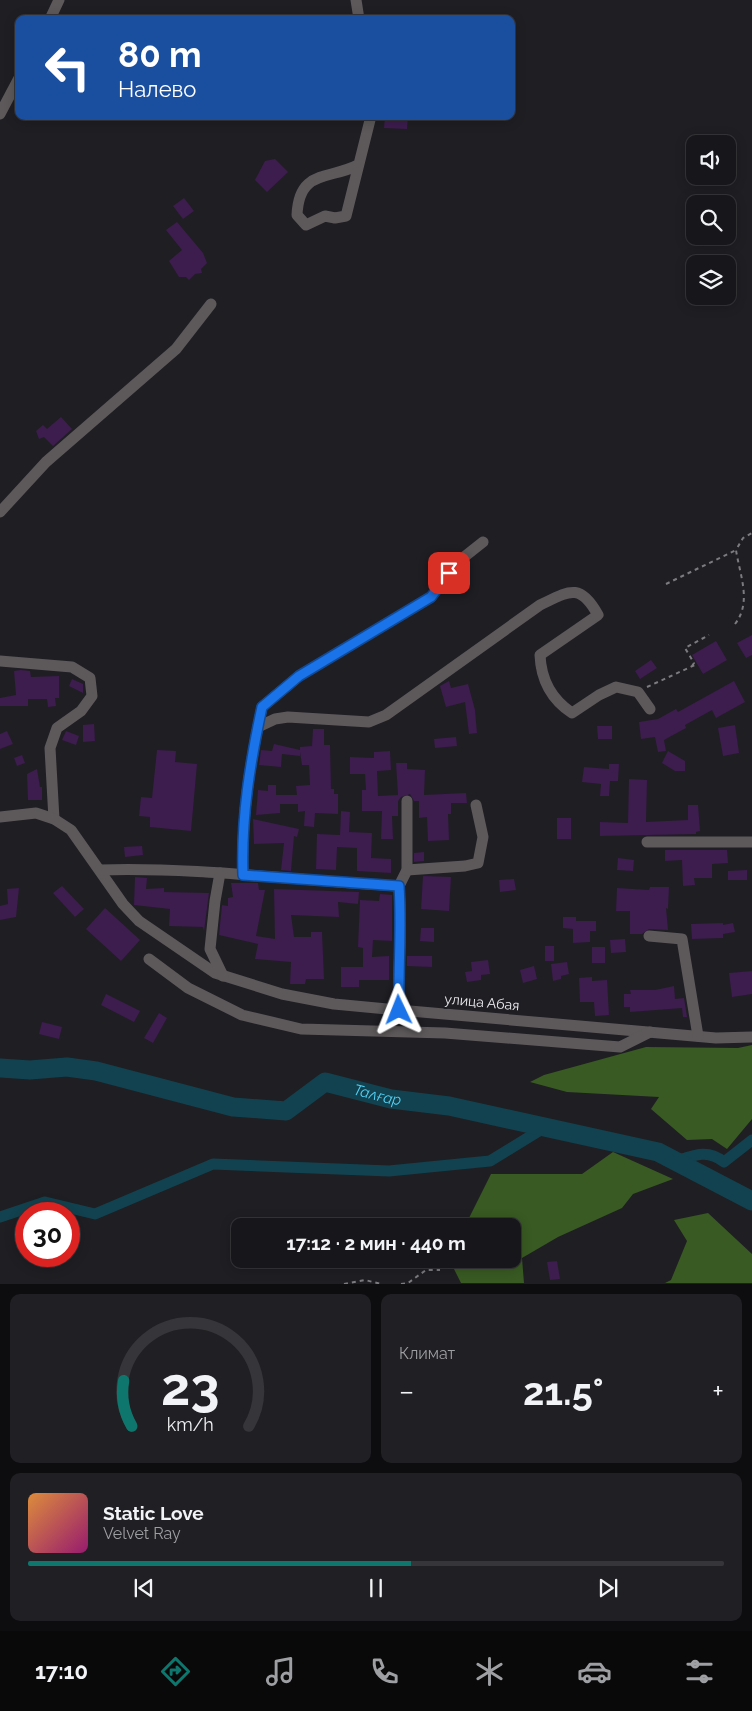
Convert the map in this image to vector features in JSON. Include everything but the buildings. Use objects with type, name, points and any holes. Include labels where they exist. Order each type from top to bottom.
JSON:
[{"type":"street","points":[[52,15],[59,0]]},
{"type":"street","points":[[356,0],[358,15]]},
{"type":"street","points":[[0,114],[15,86]]},
{"type":"street","points":[[358,165],[330,173],[311,182],[298,197],[297,215],[306,225],[325,216],[335,218],[346,216],[370,120]]},
{"type":"street","points":[[0,512],[58,450],[176,349],[211,304]]},
{"type":"street","points":[[243,875],[242,838],[246,801],[262,707],[299,676],[431,597],[459,562],[483,542]]},
{"type":"street","points":[[258,727],[275,718],[288,717],[369,722],[386,715],[540,605],[568,591],[580,592],[590,602],[598,615],[540,655],[541,672],[558,704],[572,713],[599,695],[616,687],[638,692],[650,710]]},
{"type":"street","points":[[0,661],[72,667],[90,678],[92,696],[81,711],[58,728],[50,748],[54,819],[36,813],[0,816]]},
{"type":"street","points":[[399,1010],[398,962],[402,928],[399,886],[407,870],[407,800]]},
{"type":"street","points":[[407,870],[465,866],[478,862],[483,836],[476,806]]},
{"type":"street","name":"улица Абая","points":[[54,819],[72,830],[123,904],[139,921],[164,940],[215,973],[223,976],[282,994],[334,1004],[698,1036],[752,1038]]},
{"type":"street","points":[[647,842],[752,842]]},
{"type":"street","points":[[100,870],[159,868],[399,886]]},
{"type":"street","points":[[220,873],[214,900],[210,949],[223,976]]},
{"type":"street","points":[[649,936],[682,939],[698,1036]]},
{"type":"street","points":[[150,959],[188,988],[242,1015],[301,1029],[445,1033],[620,1047],[650,1032]]},
{"type":"path","points":[[666,584],[736,550],[743,538],[752,533]]},
{"type":"path","points":[[735,624],[744,614],[746,593],[736,550]]},
{"type":"path","points":[[692,666],[694,663],[685,648],[709,635]]},
{"type":"path","points":[[645,688],[697,664]]},
{"type":"path","points":[[401,1284],[408,1283],[426,1270],[440,1270]]},
{"type":"path","points":[[344,1284],[365,1280],[381,1284]]},
{"type":"green space","points":[[752,1045],[752,1119],[727,1149],[712,1139],[687,1140],[651,1109],[659,1097],[567,1092],[530,1082],[544,1075],[646,1047],[738,1048]]},
{"type":"green space","points":[[613,1152],[673,1179],[633,1194],[622,1208],[558,1237],[522,1258],[524,1283],[461,1283],[454,1268],[521,1268],[521,1218],[469,1218],[491,1174],[582,1174]]},
{"type":"green space","points":[[708,1213],[752,1254],[752,1283],[665,1283],[671,1280],[687,1241],[674,1220]]},
{"type":"waterway","name":"Талғар","points":[[0,1068],[30,1070],[67,1067],[96,1071],[233,1107],[286,1111],[325,1082],[391,1099],[449,1106],[658,1152],[752,1201]]},
{"type":"waterway","points":[[0,1217],[45,1202],[95,1214],[213,1164],[389,1171],[490,1161],[547,1126]]},
{"type":"waterway","points":[[676,1161],[695,1155],[707,1154],[724,1162],[752,1140]]},
{"type":"route","points":[[399,1010],[398,962],[402,928],[399,886],[301,881],[243,875],[242,838],[246,801],[262,707],[299,676],[364,639],[431,597],[449,573]]}]
